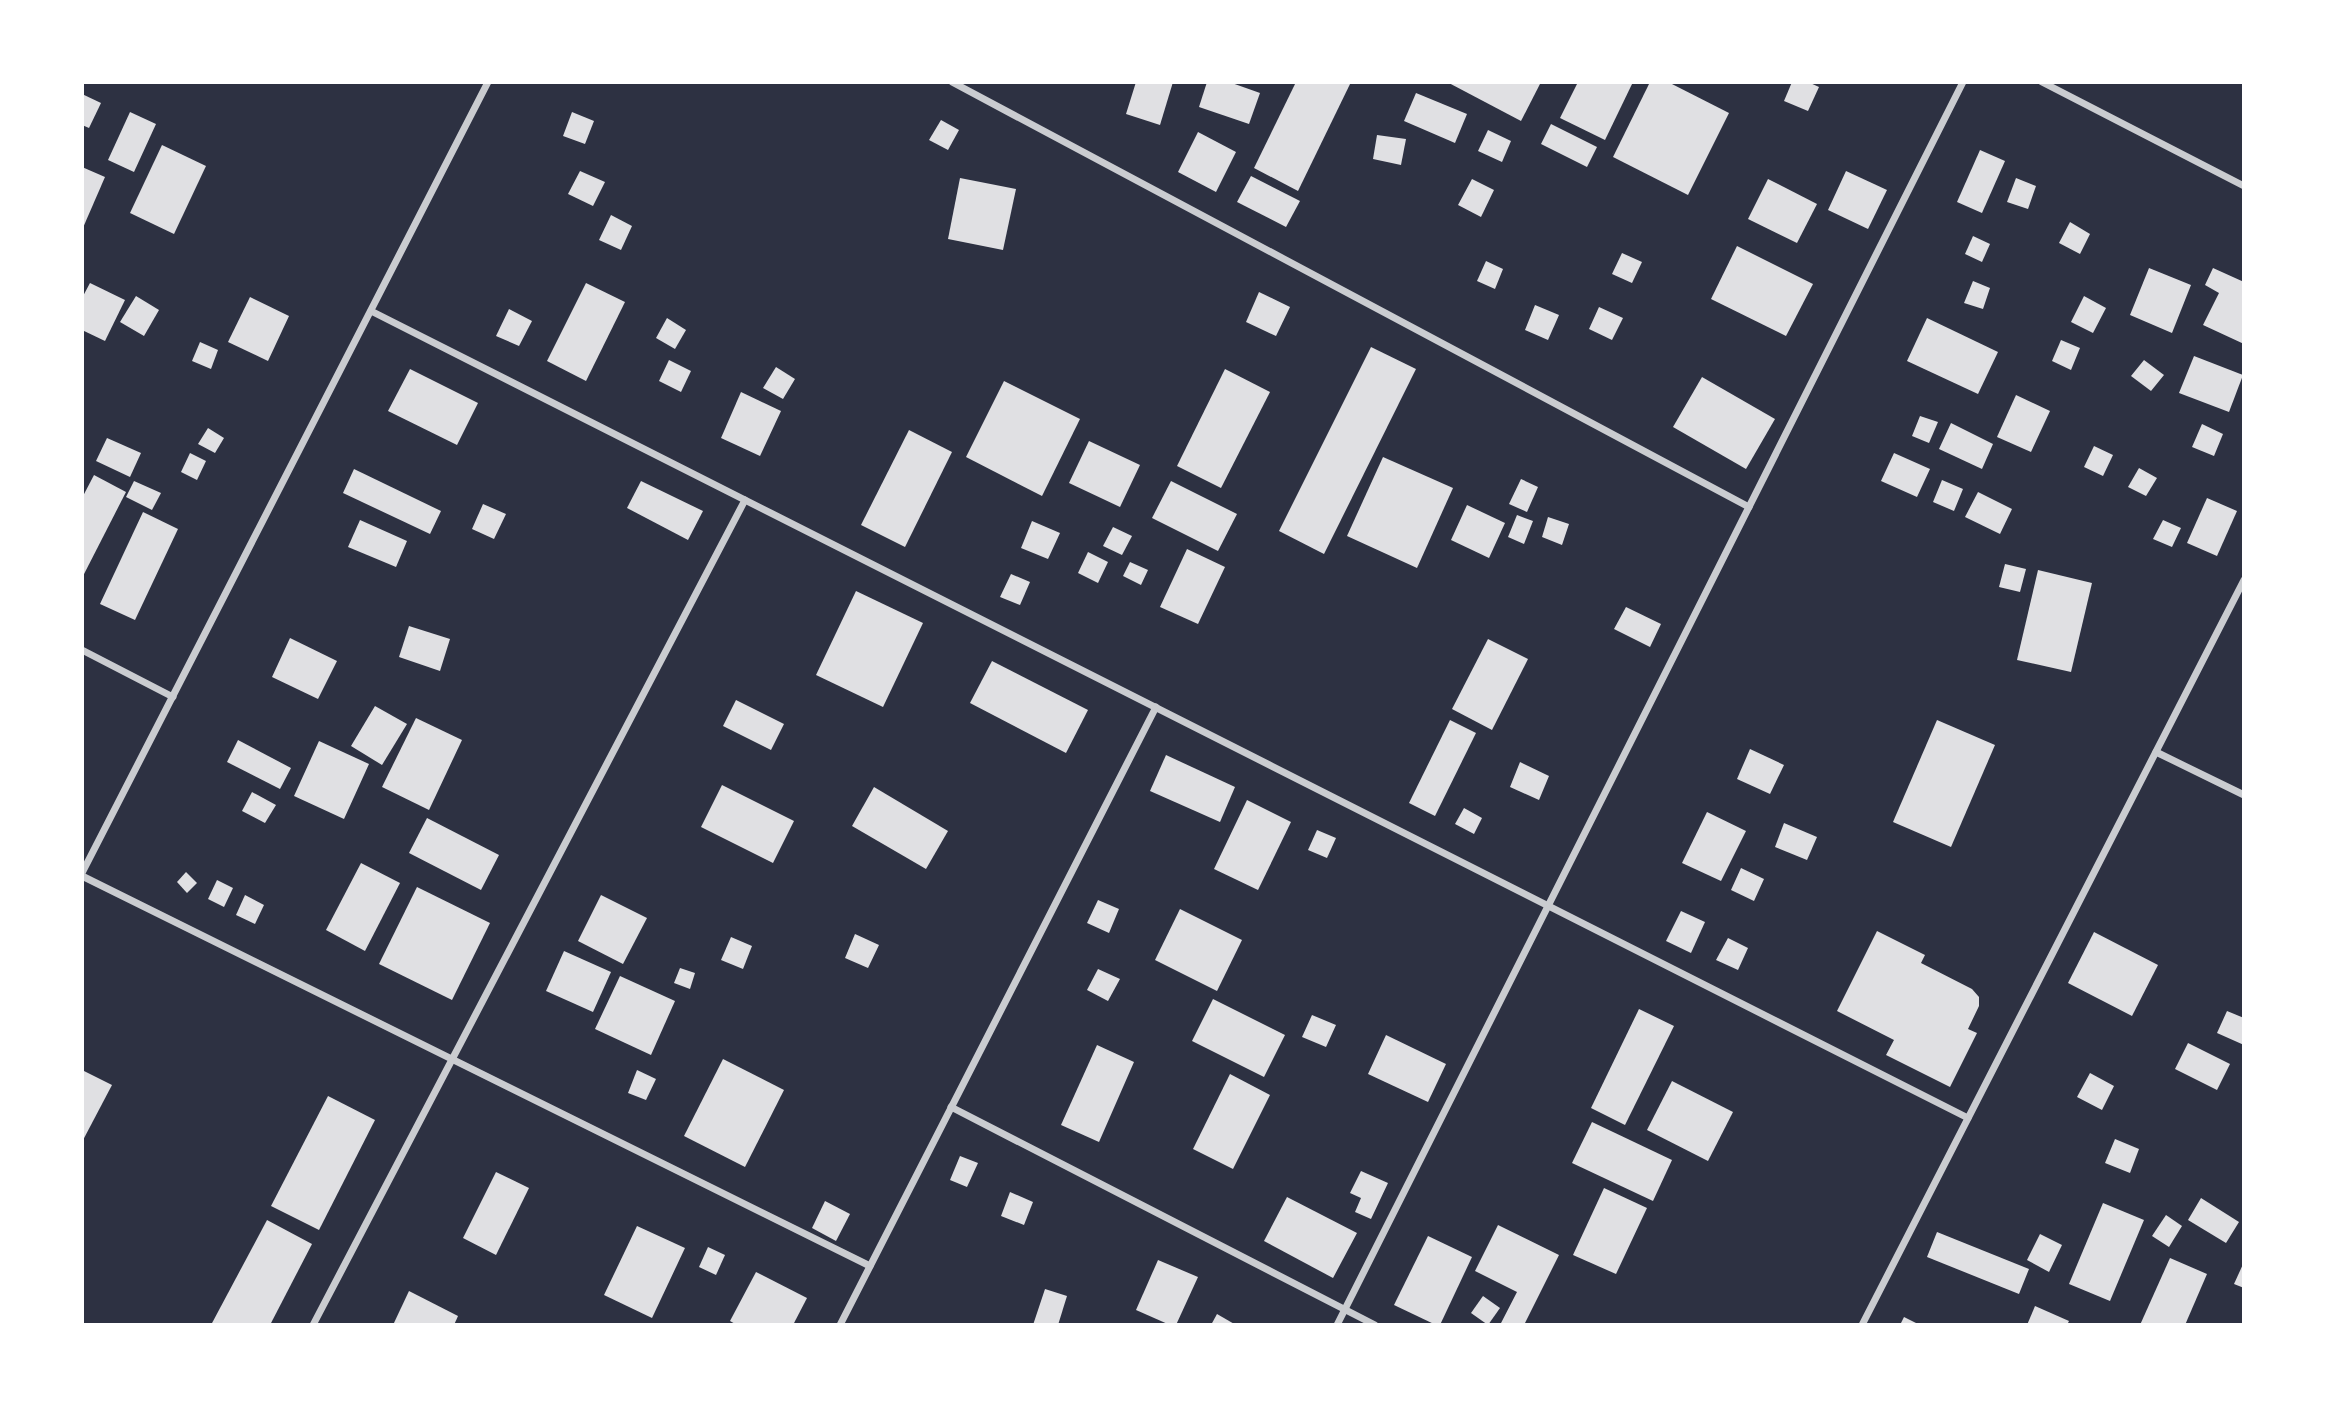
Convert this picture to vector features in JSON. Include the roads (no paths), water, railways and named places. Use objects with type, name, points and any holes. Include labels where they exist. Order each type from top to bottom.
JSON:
[{"type":"street","points":[[488,82],[82,875],[870,1266]]},
{"type":"street","points":[[952,82],[1749,507]]},
{"type":"street","points":[[1338,1325],[1963,82]]},
{"type":"street","points":[[2042,82],[2244,186]]},
{"type":"street","points":[[371,311],[1968,1118]]},
{"type":"street","points":[[313,1325],[745,500]]},
{"type":"street","points":[[1862,1325],[2244,580]]},
{"type":"street","points":[[82,650],[173,697]]},
{"type":"street","points":[[839,1325],[1156,707]]},
{"type":"street","points":[[2156,752],[2244,795]]},
{"type":"street","points":[[951,1107],[1375,1325]]}]
